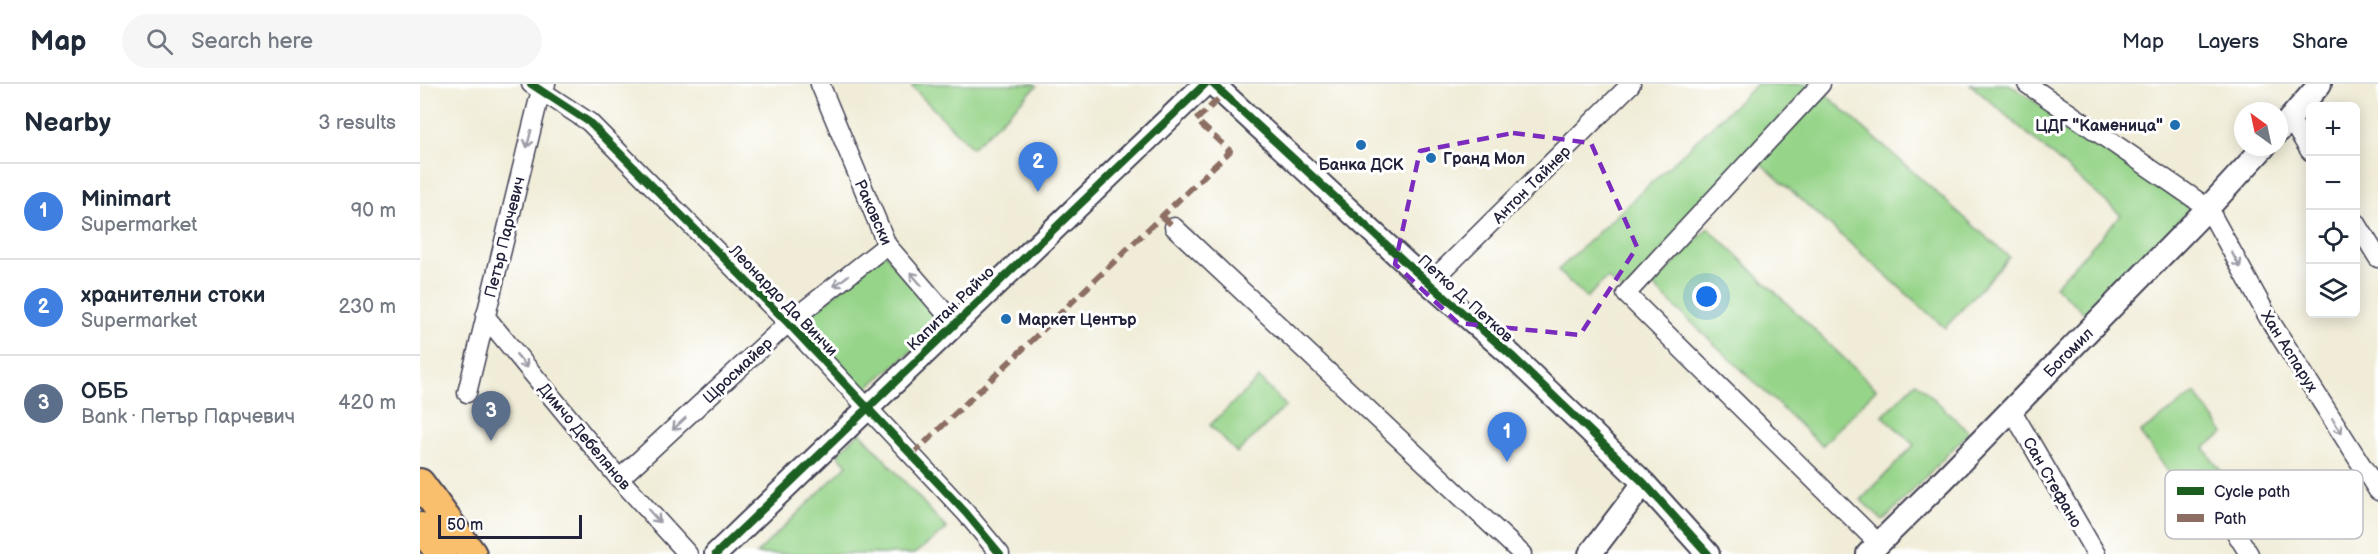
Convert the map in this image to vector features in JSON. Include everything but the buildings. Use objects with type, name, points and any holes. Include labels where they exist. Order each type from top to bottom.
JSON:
[{"type":"main road","points":[[420,483],[472,554]]},
{"type":"main road","points":[[420,527],[441,554]]},
{"type":"street","name":"Раковски","points":[[820,84],[887,245],[954,323]]},
{"type":"street","name":"Капитан Райчо","points":[[716,554],[1205,84]]},
{"type":"street","name":"Петко Д. Петков","points":[[1213,84],[1512,356],[1644,483],[1701,546],[1720,554]]},
{"type":"street","name":"Антон Тайнер","points":[[1430,283],[1631,84]]},
{"type":"street","points":[[1821,84],[1626,294],[1873,548]]},
{"type":"street","points":[[2027,84],[2208,208]]},
{"type":"street","points":[[2288,120],[2320,84]]},
{"type":"street","name":"Петър Парчевич","points":[[467,393],[539,86]]},
{"type":"street","name":"Леонардо Да Винчи","points":[[539,86],[589,122],[788,323],[868,407],[1000,554]]},
{"type":"street","points":[[2288,129],[2306,147]]},
{"type":"street","name":"Богомил","points":[[1873,548],[1942,481],[2256,156]]},
{"type":"street","name":"Хан Аспарух","points":[[2208,208],[2269,319],[2378,491]]},
{"type":"street","points":[[1174,227],[1522,554]]},
{"type":"street","points":[[2360,230],[2378,258]]},
{"type":"street","name":"Щросмайер","points":[[619,478],[788,323],[887,245]]},
{"type":"street","name":"Димчо Дебелянов","points":[[485,316],[619,478],[688,554]]},
{"type":"street","name":"Сан Стефано","points":[[2011,409],[2096,554]]},
{"type":"street","points":[[1590,554],[1644,483]]},
{"type":"street","points":[[2240,539],[2249,554]]},
{"type":"highlighted area","points":[[1513,133],[1591,143],[1637,247],[1580,335],[1458,323],[1395,264],[1420,151]]},
{"type":"green space","points":[[915,84],[1035,84],[1037,86],[972,148],[912,87]]},
{"type":"green space","points":[[1757,84],[1811,84],[1625,292],[1607,278],[1586,298],[1558,270]]},
{"type":"green space","points":[[1970,84],[2009,84],[2192,209],[2090,318],[2055,286],[2121,215]]},
{"type":"green space","points":[[1822,91],[2009,257],[1945,328],[1759,162]]},
{"type":"green space","points":[[1708,228],[1876,389],[1822,446],[1653,286]]},
{"type":"green space","points":[[884,252],[943,325],[862,392],[802,322]]},
{"type":"green space","points":[[1259,378],[1286,406],[1237,453],[1210,425]]},
{"type":"green space","points":[[1916,382],[1969,432],[1883,521],[1861,500],[1914,445],[1883,416]]},
{"type":"green space","points":[[2195,393],[2224,433],[2204,448],[2220,470],[2167,470],[2140,433]]},
{"type":"green space","points":[[860,432],[947,529],[914,554],[756,554],[847,465],[837,454]]},
{"type":"marked path","points":[[912,455],[1230,151],[1196,120],[1224,94]]},
{"type":"marked path","points":[[1162,216],[1174,227]]},
{"type":"cycle path","points":[[531,84],[589,122],[788,323],[966,513],[1000,554]]},
{"type":"cycle path","points":[[716,554],[1205,84]]},
{"type":"cycle path","points":[[1213,84],[1406,263],[1512,356],[1644,483],[1708,554]]},
{"type":"place","name":"ЦДГ \"Каменица\"","points":[[2175,125]]},
{"type":"place","name":"Банка ДСК","points":[[1361,145]]},
{"type":"place","name":"Гранд Мол","points":[[1431,158]]},
{"type":"place","name":"хранителни стоки","points":[[1038,192]]},
{"type":"place","name":"Маркет Център","points":[[1006,319]]},
{"type":"place","name":"ОББ","points":[[491,441]]},
{"type":"place","name":"Minimart","points":[[1507,462]]}]
